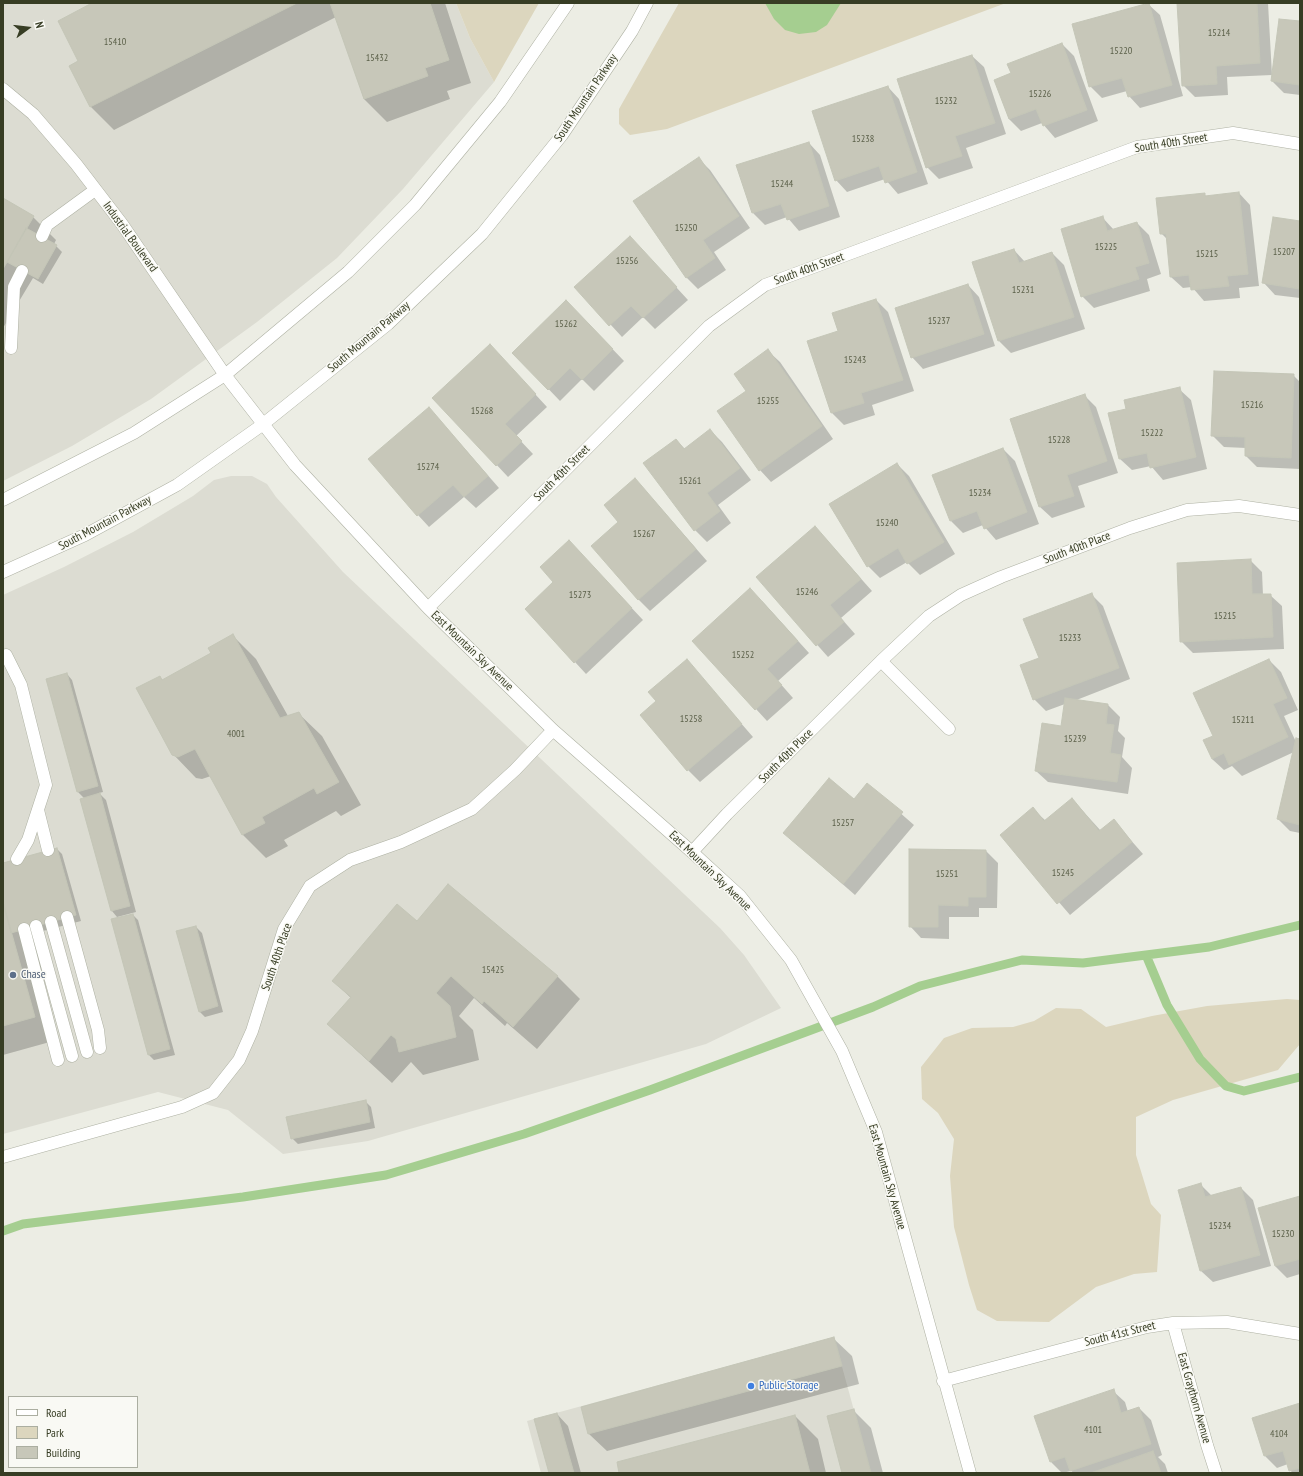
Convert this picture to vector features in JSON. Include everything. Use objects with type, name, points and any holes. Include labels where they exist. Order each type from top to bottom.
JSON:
[{"type":"street","points":[[3,500],[134,433],[225,376],[348,272],[415,205],[500,102],[568,3]]},
{"type":"street","name":"South Mountain Parkway","points":[[3,572],[85,534],[177,485],[262,425],[388,324],[482,234],[562,135],[632,31],[647,3]]},
{"type":"street","name":"Industrial Boulevard","points":[[3,89],[33,114],[76,164],[122,224],[241,398]]},
{"type":"street","name":"South 40th Street","points":[[428,608],[709,326],[765,285],[1136,147],[1233,133],[1300,144]]},
{"type":"street","points":[[42,236],[47,225],[95,190]]},
{"type":"street","points":[[11,348],[14,287],[22,271]]},
{"type":"street","name":"East Mountain Sky Avenue","points":[[241,398],[295,465],[428,608],[553,730],[740,896],[791,960],[842,1051],[876,1132],[943,1381],[970,1473]]},
{"type":"street","name":"South 40th Place","points":[[692,852],[727,814],[881,661],[929,616],[961,595],[1001,577],[1130,528],[1187,510],[1239,506],[1300,515]]},
{"type":"street","points":[[6,655],[21,685],[46,785],[28,840],[18,859]]},
{"type":"street","points":[[881,661],[949,729]]},
{"type":"street","name":"South 40th Place","points":[[3,1157],[182,1107],[213,1093],[241,1054],[252,1031],[284,929],[310,886],[350,860],[401,842],[472,809],[515,770],[553,730]]},
{"type":"street","points":[[38,810],[48,850]]},
{"type":"street","points":[[28,840],[33,854]]},
{"type":"street","points":[[67,917],[98,1030],[100,1048]]},
{"type":"street","points":[[51,922],[87,1052]]},
{"type":"street","points":[[58,1060],[30,927],[72,1056]]},
{"type":"street","name":"South 41st Street","points":[[943,1381],[1147,1327],[1173,1323],[1227,1322],[1300,1334]]},
{"type":"street","name":"East Graythorn Avenue","points":[[1173,1323],[1216,1473]]},
{"type":"shaded area","points":[[3,3],[456,3],[470,38],[494,82],[403,189],[337,258],[257,322],[151,399],[72,446],[3,481]]},
{"type":"shaded area","points":[[765,3],[841,3],[827,25],[816,32],[799,34],[785,30],[774,19]]},
{"type":"shaded area","points":[[231,476],[252,476],[267,484],[276,497],[343,572],[720,928],[744,955],[781,1008],[706,1044],[368,1141],[283,1154],[228,1110],[158,1092],[3,1134],[3,595],[64,567],[133,532],[193,496],[214,480]]},
{"type":"shaded area","name":"Public Storage","points":[[834,1337],[871,1473],[541,1473],[527,1421]]},
{"type":"green space","points":[[456,3],[539,3],[494,82],[470,38]]},
{"type":"green space","points":[[679,3],[1006,3],[667,129],[630,135],[619,124],[619,109]]},
{"type":"green space","points":[[1287,999],[1300,1000],[1300,1044],[1278,1070],[1173,1100],[1136,1117],[1136,1155],[1151,1204],[1161,1215],[1157,1272],[1134,1274],[1096,1287],[1049,1322],[997,1321],[977,1310],[954,1227],[950,1176],[954,1139],[938,1113],[922,1099],[921,1067],[944,1038],[972,1028],[1013,1027],[1034,1021],[1056,1008],[1081,1009],[1106,1027],[1152,1016],[1207,1006]]},
{"type":"building","points":[[92,3],[297,3],[90,107],[69,66],[78,61],[58,21]]},
{"type":"building","points":[[330,3],[430,3],[449,60],[425,68],[428,76],[364,99]]},
{"type":"building","points":[[1149,3],[1172,85],[1128,97],[1122,78],[1089,87],[1072,24]]},
{"type":"building","points":[[1177,3],[1257,3],[1260,63],[1216,66],[1217,84],[1182,86]]},
{"type":"building","points":[[1279,19],[1300,21],[1300,85],[1271,81]]},
{"type":"building","points":[[1062,43],[1087,110],[1043,126],[1036,109],[1009,119],[994,80],[1011,73],[1007,64]]},
{"type":"building","points":[[972,55],[995,123],[955,136],[962,156],[926,168],[897,79]]},
{"type":"building","points":[[888,86],[917,172],[885,183],[879,166],[835,181],[812,111]]},
{"type":"building","points":[[809,142],[829,206],[787,220],[781,204],[752,213],[736,165]]},
{"type":"building","points":[[699,157],[739,216],[703,240],[715,258],[686,278],[633,201]]},
{"type":"building","points":[[1239,192],[1248,274],[1227,276],[1229,286],[1191,290],[1189,275],[1170,277],[1166,234],[1160,234],[1156,198],[1205,193],[1205,196]]},
{"type":"building","points":[[3,198],[34,216],[3,269]]},
{"type":"building","points":[[1103,216],[1107,231],[1137,222],[1149,263],[1135,267],[1139,279],[1081,297],[1061,229]]},
{"type":"building","points":[[1273,217],[1300,221],[1300,289],[1262,283]]},
{"type":"building","points":[[26,228],[57,245],[38,279],[7,262]]},
{"type":"building","points":[[630,236],[677,287],[643,318],[631,306],[609,326],[574,287]]},
{"type":"building","points":[[1014,249],[1019,263],[1052,252],[1074,317],[998,341],[972,262]]},
{"type":"building","points":[[968,284],[984,334],[911,358],[895,308]]},
{"type":"building","points":[[876,299],[903,380],[861,393],[864,403],[831,413],[807,341],[838,331],[832,313]]},
{"type":"building","points":[[566,300],[613,349],[582,380],[570,368],[548,390],[512,353]]},
{"type":"building","points":[[490,344],[536,394],[505,424],[522,441],[496,466],[432,398]]},
{"type":"building","points":[[768,349],[822,426],[759,471],[717,411],[746,391],[734,374]]},
{"type":"building","points":[[1214,371],[1294,374],[1291,458],[1245,456],[1245,437],[1211,436]]},
{"type":"building","points":[[1180,387],[1196,457],[1150,468],[1147,453],[1119,459],[1108,413],[1126,409],[1124,400]]},
{"type":"building","points":[[1085,394],[1107,461],[1067,475],[1074,496],[1039,507],[1010,419]]},
{"type":"building","points":[[429,407],[488,476],[464,497],[453,485],[417,516],[368,459]]},
{"type":"building","points":[[710,429],[740,468],[707,493],[720,511],[694,531],[643,463],[676,439],[684,449]]},
{"type":"building","points":[[1003,448],[1027,512],[984,529],[977,511],[950,521],[932,475]]},
{"type":"building","points":[[897,463],[944,542],[907,564],[898,548],[867,567],[829,504]]},
{"type":"building","points":[[635,478],[696,549],[638,600],[591,546],[618,522],[604,505]]},
{"type":"building","points":[[815,526],[861,579],[830,605],[844,622],[816,646],[756,577]]},
{"type":"building","points":[[569,540],[632,608],[574,663],[525,609],[553,582],[540,567]]},
{"type":"building","points":[[1251,559],[1252,594],[1271,594],[1273,637],[1180,642],[1177,563]]},
{"type":"building","points":[[750,588],[798,641],[767,669],[782,685],[755,710],[692,641]]},
{"type":"building","points":[[1092,593],[1119,668],[1033,700],[1020,665],[1039,658],[1023,619]]},
{"type":"building","points":[[233,634],[280,718],[299,712],[339,782],[317,794],[314,788],[262,817],[265,823],[242,835],[195,749],[178,757],[172,755],[136,688],[160,676],[162,680],[211,653],[208,648]]},
{"type":"building","points":[[687,659],[742,724],[687,771],[640,715],[656,701],[648,692]]},
{"type":"building","points":[[1269,659],[1287,698],[1273,704],[1288,737],[1229,765],[1224,753],[1212,759],[1203,740],[1213,736],[1193,693]]},
{"type":"building","points":[[67,673],[98,786],[77,792],[46,679]]},
{"type":"building","points":[[1065,698],[1108,704],[1106,724],[1114,725],[1110,753],[1121,755],[1117,782],[1035,771],[1042,723],[1061,726]]},
{"type":"building","points":[[1296,738],[1300,739],[1300,825],[1277,819]]},
{"type":"building","points":[[829,778],[854,799],[867,783],[903,812],[843,884],[783,833]]},
{"type":"building","points":[[100,793],[130,906],[111,911],[80,799]]},
{"type":"building","points":[[1072,798],[1099,831],[1114,819],[1132,842],[1057,904],[1000,835],[1033,807],[1044,821]]},
{"type":"building","points":[[57,848],[76,915],[11,933],[3,902],[3,863]]},
{"type":"building","points":[[909,849],[986,850],[986,897],[968,897],[968,906],[938,905],[938,927],[909,927]]},
{"type":"building","points":[[448,884],[558,976],[513,1027],[484,1001],[482,1004],[451,976],[436,993],[450,1006],[456,1037],[399,1052],[396,1039],[391,1035],[369,1061],[327,1024],[351,997],[332,981],[397,904],[417,921]]},
{"type":"building","name":"Chase","points":[[3,902],[35,1017],[3,1026]]},
{"type":"building","points":[[133,914],[170,1049],[148,1055],[111,919]]},
{"type":"building","points":[[196,926],[218,1006],[199,1012],[176,931]]},
{"type":"building","points":[[366,1100],[370,1122],[291,1139],[286,1117]]},
{"type":"building","points":[[1201,1183],[1205,1197],[1241,1187],[1260,1255],[1200,1271],[1178,1190]]},
{"type":"building","points":[[1300,1196],[1300,1259],[1275,1266],[1258,1208]]},
{"type":"building","points":[[834,1337],[842,1366],[588,1434],[581,1407]]},
{"type":"building","points":[[1114,1389],[1121,1413],[1139,1407],[1151,1444],[1070,1471],[1065,1457],[1050,1462],[1034,1416]]},
{"type":"building","points":[[1300,1403],[1300,1468],[1289,1471],[1283,1451],[1264,1456],[1252,1418]]},
{"type":"building","points":[[854,1409],[871,1473],[842,1473],[827,1416]]},
{"type":"building","points":[[557,1413],[574,1473],[549,1473],[534,1419]]},
{"type":"building","points":[[795,1415],[810,1473],[619,1473],[617,1462]]},
{"type":"building","points":[[1153,1451],[1161,1473],[1091,1473]]},
{"type":"waterway","points":[[3,1231],[23,1224],[243,1197],[386,1175],[524,1134],[650,1090],[873,1007],[920,986],[1022,960],[1083,963],[1209,947],[1300,925]]},
{"type":"waterway","points":[[1146,955],[1167,1005],[1200,1059],[1226,1086],[1244,1091],[1300,1077]]},
{"type":"place","name":"Chase","points":[[13,975]]},
{"type":"place","name":"Public Storage","points":[[751,1386]]}]
